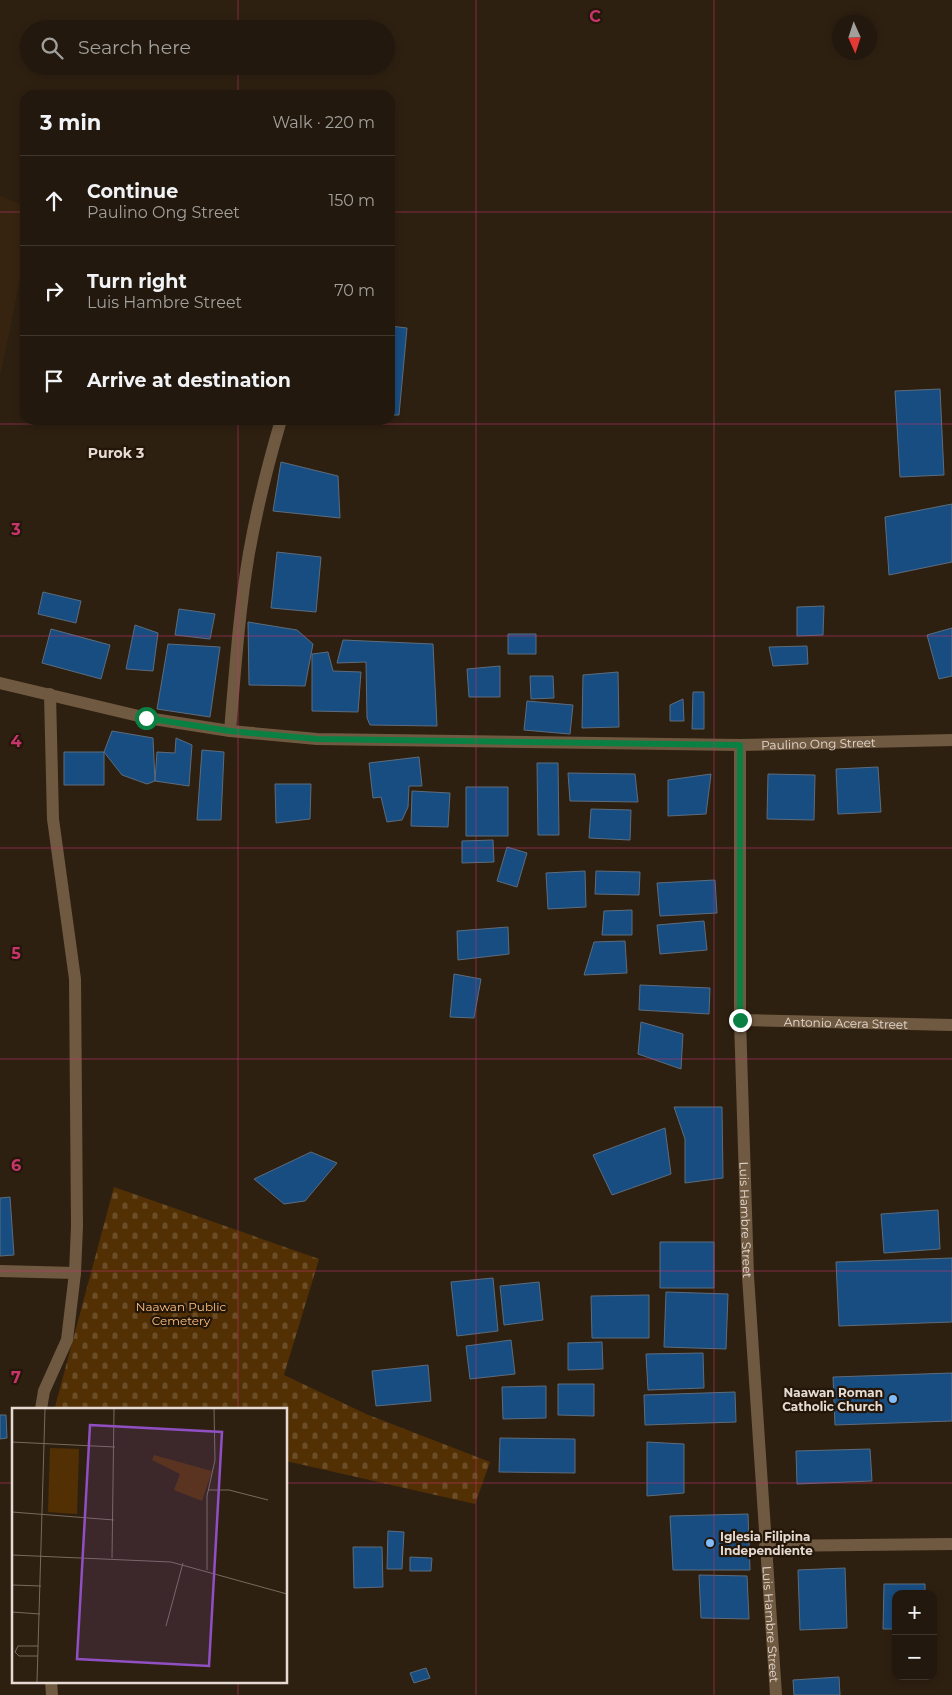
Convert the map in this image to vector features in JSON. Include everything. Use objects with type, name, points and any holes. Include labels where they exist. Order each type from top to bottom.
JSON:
[{"type":"street","points":[[230,731],[237,647],[249,555],[279,425]]},
{"type":"street","name":"Paulino Ong Street","points":[[0,683],[146,718],[230,731],[317,739],[740,745],[952,740]]},
{"type":"street","points":[[41,1408],[44,1391],[67,1340],[75,1273],[78,1145],[75,979],[53,820],[50,694]]},
{"type":"street","name":"Luis Hambre Street","points":[[740,745],[740,1020],[748,1276],[776,1695]]},
{"type":"street","name":"Antonio Acera Street","points":[[740,1020],[952,1025]]},
{"type":"street","points":[[0,1272],[75,1273]]},
{"type":"street","points":[[765,1546],[952,1544]]},
{"type":"street","points":[[51,1682],[52,1695]]},
{"type":"shaded area","points":[[0,196],[20,204],[20,279],[0,376]]},
{"type":"green space","name":"Naawan Public Cemetery","points":[[114,1187],[319,1259],[284,1375],[366,1414],[490,1462],[475,1504],[288,1461],[288,1408],[55,1407]]},
{"type":"building","points":[[395,327],[407,328],[399,415],[395,415]]},
{"type":"building","points":[[940,389],[944,475],[900,477],[895,391]]},
{"type":"building","points":[[281,462],[338,476],[340,518],[273,511]]},
{"type":"building","points":[[952,504],[952,562],[889,575],[885,517]]},
{"type":"building","points":[[277,552],[321,557],[316,612],[271,608]]},
{"type":"building","points":[[43,592],[81,601],[76,623],[38,614]]},
{"type":"building","points":[[824,606],[823,635],[797,636],[797,607]]},
{"type":"building","points":[[179,609],[215,614],[210,639],[175,635]]},
{"type":"building","points":[[248,622],[297,630],[313,644],[305,686],[249,685]]},
{"type":"building","points":[[135,625],[158,633],[153,671],[126,669]]},
{"type":"building","points":[[952,628],[952,676],[939,679],[927,635]]},
{"type":"building","points":[[51,629],[110,645],[101,679],[42,663]]},
{"type":"building","points":[[508,634],[536,634],[536,654],[508,654]]},
{"type":"building","points":[[343,640],[433,644],[437,726],[370,725],[367,718],[366,662],[337,663]]},
{"type":"building","points":[[168,644],[220,647],[210,717],[157,709]]},
{"type":"building","points":[[807,646],[808,664],[773,666],[769,647]]},
{"type":"building","points":[[328,652],[333,671],[361,672],[358,712],[312,711],[312,654]]},
{"type":"building","points":[[500,666],[500,697],[469,697],[467,669]]},
{"type":"building","points":[[618,672],[619,727],[582,728],[583,675]]},
{"type":"building","points":[[530,676],[553,676],[554,698],[531,699]]},
{"type":"building","points":[[693,692],[704,692],[704,729],[692,729]]},
{"type":"building","points":[[683,699],[684,721],[670,721],[670,705]]},
{"type":"building","points":[[527,701],[573,705],[570,734],[524,730]]},
{"type":"building","points":[[112,731],[153,738],[155,781],[147,784],[122,775],[104,752]]},
{"type":"building","points":[[176,738],[192,745],[189,786],[155,781],[157,752],[175,753]]},
{"type":"building","points":[[202,750],[224,752],[221,820],[197,820]]},
{"type":"building","points":[[64,752],[104,752],[104,785],[64,785]]},
{"type":"building","points":[[419,757],[422,786],[409,786],[408,807],[402,820],[387,822],[381,797],[373,798],[369,763]]},
{"type":"building","points":[[537,763],[558,763],[559,835],[538,835]]},
{"type":"building","points":[[878,767],[881,812],[838,814],[836,769]]},
{"type":"building","points":[[568,773],[635,774],[638,802],[570,801]]},
{"type":"building","points":[[711,774],[706,814],[668,816],[668,780]]},
{"type":"building","points":[[768,774],[815,775],[814,820],[767,819]]},
{"type":"building","points":[[275,784],[311,784],[310,819],[276,823]]},
{"type":"building","points":[[466,787],[508,787],[508,836],[466,836]]},
{"type":"building","points":[[412,791],[450,793],[448,827],[411,826]]},
{"type":"building","points":[[591,809],[631,810],[630,840],[589,838]]},
{"type":"building","points":[[493,840],[494,862],[462,863],[462,841]]},
{"type":"building","points":[[507,847],[527,853],[517,887],[497,881]]},
{"type":"building","points":[[585,871],[586,907],[548,909],[546,873]]},
{"type":"building","points":[[596,871],[640,872],[639,895],[595,894]]},
{"type":"building","points":[[715,880],[717,913],[660,916],[657,883]]},
{"type":"building","points":[[632,910],[632,935],[602,935],[604,911]]},
{"type":"building","points":[[704,921],[707,950],[660,954],[657,925]]},
{"type":"building","points":[[508,927],[509,954],[458,960],[457,931]]},
{"type":"building","points":[[625,941],[627,973],[584,975],[594,942]]},
{"type":"building","points":[[454,974],[481,979],[474,1018],[450,1017]]},
{"type":"building","points":[[640,985],[710,988],[709,1014],[639,1010]]},
{"type":"building","points":[[641,1022],[683,1034],[681,1069],[638,1054]]},
{"type":"building","points":[[674,1107],[722,1107],[723,1178],[685,1183],[685,1139]]},
{"type":"building","points":[[665,1128],[671,1174],[612,1195],[593,1155]]},
{"type":"building","points":[[311,1152],[337,1163],[305,1201],[284,1204],[254,1179]]},
{"type":"building","points":[[10,1197],[14,1255],[0,1256],[0,1198]]},
{"type":"building","points":[[938,1210],[940,1249],[884,1253],[881,1214]]},
{"type":"building","points":[[660,1242],[714,1242],[714,1288],[660,1288]]},
{"type":"building","points":[[952,1258],[952,1322],[839,1326],[836,1262]]},
{"type":"building","points":[[493,1278],[498,1331],[457,1336],[451,1282]]},
{"type":"building","points":[[539,1282],[543,1320],[504,1325],[500,1286]]},
{"type":"building","points":[[666,1292],[728,1294],[726,1349],[664,1347]]},
{"type":"building","points":[[649,1295],[649,1338],[592,1338],[591,1296]]},
{"type":"building","points":[[511,1340],[515,1374],[470,1379],[466,1346]]},
{"type":"building","points":[[602,1342],[603,1369],[568,1370],[568,1343]]},
{"type":"building","points":[[703,1353],[704,1388],[648,1390],[646,1354]]},
{"type":"building","points":[[428,1365],[431,1401],[376,1406],[372,1371]]},
{"type":"building","name":"Naawan Roman Catholic Church","points":[[952,1373],[952,1421],[835,1425],[833,1377]]},
{"type":"building","points":[[558,1384],[594,1384],[594,1416],[558,1415]]},
{"type":"building","points":[[546,1386],[546,1418],[503,1419],[502,1387]]},
{"type":"building","points":[[735,1392],[736,1422],[645,1425],[644,1395]]},
{"type":"building","points":[[0,1415],[6,1415],[7,1438],[0,1439]]},
{"type":"building","points":[[500,1438],[575,1439],[575,1473],[499,1472]]},
{"type":"building","points":[[647,1442],[684,1444],[684,1493],[647,1496]]},
{"type":"building","points":[[870,1449],[872,1481],[797,1484],[796,1451]]},
{"type":"building","name":"Iglesia Filipina Independiente","points":[[748,1514],[750,1570],[673,1570],[670,1516]]},
{"type":"building","points":[[388,1531],[404,1532],[402,1569],[387,1569]]},
{"type":"building","points":[[353,1547],[382,1547],[383,1587],[354,1588]]},
{"type":"building","points":[[410,1557],[432,1558],[431,1571],[410,1571]]},
{"type":"building","points":[[845,1568],[847,1628],[800,1630],[798,1570]]},
{"type":"building","points":[[699,1575],[747,1576],[749,1619],[701,1618]]},
{"type":"building","points":[[884,1584],[925,1584],[925,1590],[892,1590],[892,1629],[883,1629]]},
{"type":"building","points":[[426,1668],[430,1678],[414,1683],[410,1673]]},
{"type":"building","points":[[839,1677],[840,1695],[794,1695],[793,1680]]},
{"type":"place","name":"Naawan Roman Catholic Church","points":[[893,1399]]},
{"type":"place","name":"Iglesia Filipina Independiente","points":[[710,1543]]},
{"type":"district","name":"Purok 3","points":[[116,453]]},
{"type":"route","points":[[146,718],[230,731],[317,739],[740,745],[740,1020]]}]
